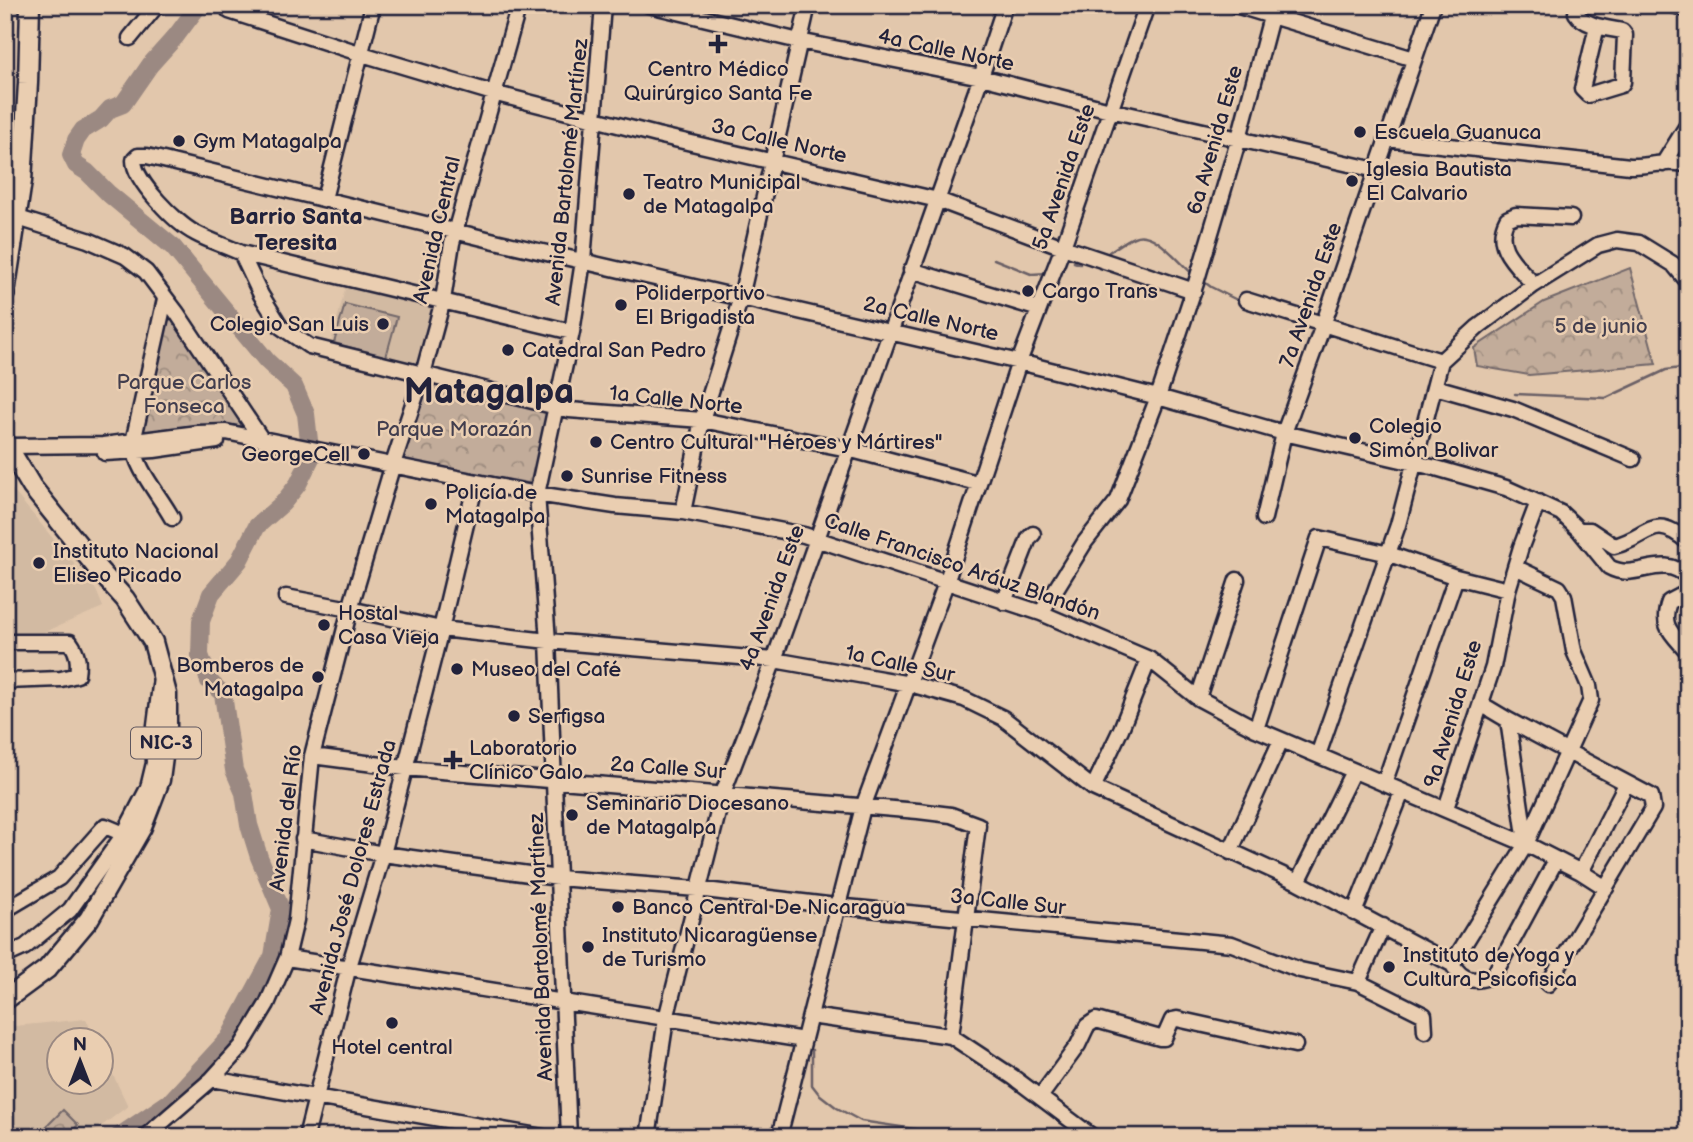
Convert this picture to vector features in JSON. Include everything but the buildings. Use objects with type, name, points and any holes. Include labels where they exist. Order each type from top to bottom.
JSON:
[{"type":"main road","points":[[5,293],[18,218],[28,95],[30,5]]},
{"type":"main road","name":"NIC-3","points":[[5,1000],[47,969],[89,919],[142,827],[160,780],[165,749],[167,694],[153,642],[125,599],[32,487],[9,447]]},
{"type":"street","points":[[130,38],[157,5]]},
{"type":"street","points":[[324,199],[373,5]]},
{"type":"street","name":"Avenida Central","points":[[393,464],[423,374],[443,300],[456,232],[519,5]]},
{"type":"street","name":"Avenida Bartolomé Martínez","points":[[569,1137],[555,781],[537,494],[572,332],[583,261],[603,5]]},
{"type":"street","name":"4a Calle Norte","points":[[649,5],[799,41],[981,77],[1110,110],[1376,170]]},
{"type":"street","points":[[683,512],[702,420],[741,297],[808,5]]},
{"type":"street","name":"4a Avenida Este","points":[[648,1137],[666,1019],[723,793],[774,660],[938,200],[1004,5]]},
{"type":"street","name":"5a Avenida Este","points":[[804,1040],[863,807],[946,583],[977,482],[1063,247],[1147,5]]},
{"type":"street","points":[[1235,5],[1414,58]]},
{"type":"street","name":"7a Avenida Este","points":[[1264,518],[1284,433],[1433,5]]},
{"type":"street","points":[[1578,5],[1578,16],[1597,26],[1624,33],[1625,75],[1621,85],[1588,95],[1583,93],[1583,89],[1597,26]]},
{"type":"street","points":[[1674,5],[1688,10]]},
{"type":"street","name":"3a Calle Norte","points":[[229,11],[494,93],[657,135],[938,200],[1063,247],[1196,283]]},
{"type":"street","name":"6a Avenida Este","points":[[1041,612],[1085,542],[1118,500],[1158,397],[1196,283],[1271,17]]},
{"type":"street","points":[[1663,164],[1688,124]]},
{"type":"street","points":[[1386,139],[1630,166],[1644,167],[1678,162],[1688,165]]},
{"type":"street","name":"2a Calle Norte","points":[[241,253],[193,233],[167,210],[139,178],[134,160],[138,156],[147,156],[456,232],[891,331],[1158,397],[1284,433],[1436,468],[1506,488],[1561,513],[1579,530],[1609,567],[1615,570],[1623,572],[1659,565],[1672,566],[1688,577]]},
{"type":"street","points":[[5,193],[18,218],[88,240],[125,256],[146,272],[177,313],[260,437],[133,447],[33,444],[9,447]]},
{"type":"street","points":[[1534,285],[1508,254],[1502,242],[1501,230],[1507,219],[1516,215],[1571,218]]},
{"type":"street","points":[[1318,755],[1389,554],[1441,361],[1478,327],[1534,285],[1598,245],[1617,240],[1639,243],[1673,264],[1688,282]]},
{"type":"street","points":[[241,253],[572,332]]},
{"type":"street","name":"1a Calle Norte","points":[[241,253],[261,295],[281,327],[309,346],[556,407],[702,420],[848,449],[977,482]]},
{"type":"street","points":[[912,270],[1039,309]]},
{"type":"street","points":[[165,299],[133,447],[138,465],[160,495],[172,518]]},
{"type":"street","points":[[1246,300],[1441,361]]},
{"type":"street","points":[[1435,387],[1513,409],[1633,459]]},
{"type":"street","name":"Calle Francisco Aráuz Blandón","points":[[260,437],[537,494],[615,506],[683,512],[816,538],[946,583],[1041,612],[1149,659],[1198,698],[1256,729],[1526,844],[1606,888]]},
{"type":"street","name":"Avenida del Río","points":[[145,1137],[212,1079],[241,1047],[267,1004],[287,958],[296,920],[312,756],[350,608],[393,464]]},
{"type":"street","name":"Avenida José Dolores Estrada","points":[[306,1137],[348,970],[383,854],[476,482]]},
{"type":"street","name":"9a Avenida Este","points":[[1446,808],[1493,667],[1508,590],[1538,502]]},
{"type":"street","points":[[1579,530],[1590,530],[1614,546],[1652,528],[1672,528],[1688,542]]},
{"type":"street","points":[[1004,602],[1029,538],[1033,534]]},
{"type":"street","points":[[1256,729],[1319,538],[1389,554],[1456,577],[1508,590]]},
{"type":"street","points":[[1452,964],[1526,844],[1591,700],[1589,686],[1574,651],[1564,596],[1559,588],[1515,567]]},
{"type":"street","points":[[1384,784],[1456,577]]},
{"type":"street","points":[[1198,698],[1237,580]]},
{"type":"street","points":[[1688,592],[1669,602],[1665,614],[1666,626],[1688,652]]},
{"type":"street","name":"1a Calle Sur","points":[[286,597],[350,608],[441,629],[774,660],[910,684],[964,699],[1003,718],[1093,788],[1298,882],[1452,964],[1463,977],[1471,981],[1494,975],[1556,860]]},
{"type":"street","points":[[5,642],[70,642],[76,650],[79,663],[77,675],[61,680],[5,681]]},
{"type":"street","points":[[1093,788],[1121,729],[1149,659]]},
{"type":"street","points":[[5,956],[25,947],[70,910],[124,834],[148,788],[154,763],[155,716],[162,670]]},
{"type":"street","points":[[1481,704],[1568,754],[1651,796],[1653,808],[1548,984]]},
{"type":"street","points":[[1508,719],[1526,844]]},
{"type":"street","points":[[1230,852],[1281,740]]},
{"type":"street","name":"2a Calle Sur","points":[[312,756],[405,768],[723,793],[951,815],[978,825],[966,918]]},
{"type":"street","points":[[1298,882],[1353,771]]},
{"type":"street","points":[[1581,872],[1626,784]]},
{"type":"street","points":[[1354,913],[1402,792]]},
{"type":"street","points":[[5,910],[59,878],[105,826],[124,834]]},
{"type":"street","name":"3a Calle Sur","points":[[303,839],[383,854],[558,878],[697,889],[836,906],[1232,944],[1300,970],[1358,982],[1424,1015],[1425,1031]]},
{"type":"street","points":[[951,1036],[966,918]]},
{"type":"street","points":[[1358,982],[1383,926]]},
{"type":"street","points":[[287,958],[348,970],[804,1040],[779,1137]]},
{"type":"street","points":[[810,1016],[951,1036],[1093,1137]]},
{"type":"street","points":[[1040,1097],[1078,1045],[1087,1026],[1096,1020],[1164,1038],[1172,1020],[1177,1019],[1295,1045]]},
{"type":"street","points":[[212,1079],[471,1131],[543,1137]]},
{"type":"street","points":[[160,1137],[164,1122]]},
{"type":"shaded area","name":"Colegio San Luis","points":[[348,278],[436,302],[418,369],[330,346]]},
{"type":"shaded area","name":"Instituto Nacional Eliseo Picado","points":[[5,481],[96,590],[103,607],[26,640],[5,639]]},
{"type":"shaded area","points":[[86,1019],[89,1026],[46,1026],[46,1096],[116,1096],[116,1081],[128,1106],[87,1137],[5,1137],[5,1027]]},
{"type":"green space","name":"5 de junio","points":[[1630,268],[1656,364],[1529,375],[1477,366],[1474,348],[1544,302]]},
{"type":"green space","name":"Parque Carlos Fonseca","points":[[165,299],[260,437],[133,442]]},
{"type":"green space","points":[[345,304],[397,317],[386,357],[334,343]]},
{"type":"green space","name":"Parque Morazán","points":[[426,381],[549,412],[533,484],[398,459]]},
{"type":"green space","points":[[63,1110],[78,1125],[66,1137],[36,1137]]},
{"type":"waterway","points":[[118,1137],[171,1101],[229,1038],[273,956],[281,909],[259,857],[249,825],[244,793],[234,770],[223,694],[209,681],[200,655],[201,621],[211,594],[239,561],[257,526],[283,503],[298,484],[311,458],[306,414],[294,386],[267,361],[173,247],[76,165],[71,155],[83,130],[101,119],[110,109],[123,104],[150,65],[199,5]]},
{"type":"waterway","points":[[1109,252],[1134,237],[1150,237],[1166,248],[1194,275]]},
{"type":"waterway","points":[[994,259],[1031,274],[1048,273]]},
{"type":"waterway","points":[[1074,262],[1080,264]]},
{"type":"waterway","points":[[1203,281],[1239,301]]},
{"type":"waterway","points":[[1515,394],[1606,398],[1666,370],[1688,367]]},
{"type":"waterway","points":[[273,956],[281,957]]},
{"type":"waterway","points":[[812,1050],[812,1085],[837,1108],[861,1121],[914,1129],[936,1137]]},
{"type":"place","name":"Centro Médico Quirúrgico Santa Fe","points":[[718,44]]},
{"type":"place","name":"Escuela Guanuca","points":[[1360,132]]},
{"type":"place","name":"Gym Matagalpa","points":[[179,141]]},
{"type":"place","name":"Iglesia Bautista El Calvario","points":[[1352,181]]},
{"type":"place","name":"Teatro Municipal de Matagalpa","points":[[629,194]]},
{"type":"place","name":"Cargo Trans","points":[[1028,291]]},
{"type":"place","name":"Poliderportivo El Brigadista","points":[[621,305]]},
{"type":"place","name":"Colegio San Luis","points":[[383,324]]},
{"type":"place","name":"Catedral San Pedro","points":[[508,350]]},
{"type":"place","name":"Colegio Simón Bolivar","points":[[1355,438]]},
{"type":"place","name":"Centro Cultural \"Héroes y Mártires\"","points":[[596,442]]},
{"type":"place","name":"GeorgeCell","points":[[364,454]]},
{"type":"place","name":"Sunrise Fitness","points":[[567,476]]},
{"type":"place","name":"Policía de Matagalpa","points":[[431,504]]},
{"type":"place","name":"Instituto Nacional Eliseo Picado","points":[[39,563]]},
{"type":"place","name":"Hostal Casa Vieja","points":[[324,625]]},
{"type":"place","name":"Museo del Café","points":[[457,669]]},
{"type":"place","name":"Bomberos de Matagalpa","points":[[318,677]]},
{"type":"place","name":"Serfigsa","points":[[514,716]]},
{"type":"place","name":"Laboratorio Clínico Galo","points":[[453,760]]},
{"type":"place","name":"Seminario Diocesano de Matagalpa","points":[[572,815]]},
{"type":"place","name":"Banco Central De Nicaragua","points":[[618,907]]},
{"type":"place","name":"Instituto Nicaragüense de Turismo","points":[[588,947]]},
{"type":"place","name":"Instituto de Yoga y Cultura Psicofisica","points":[[1389,967]]},
{"type":"place","name":"Hotel central","points":[[392,1023]]},
{"type":"district","name":"Barrio Santa Teresita","points":[[296,230]]},
{"type":"district","name":"Matagalpa","points":[[489,392]]}]
